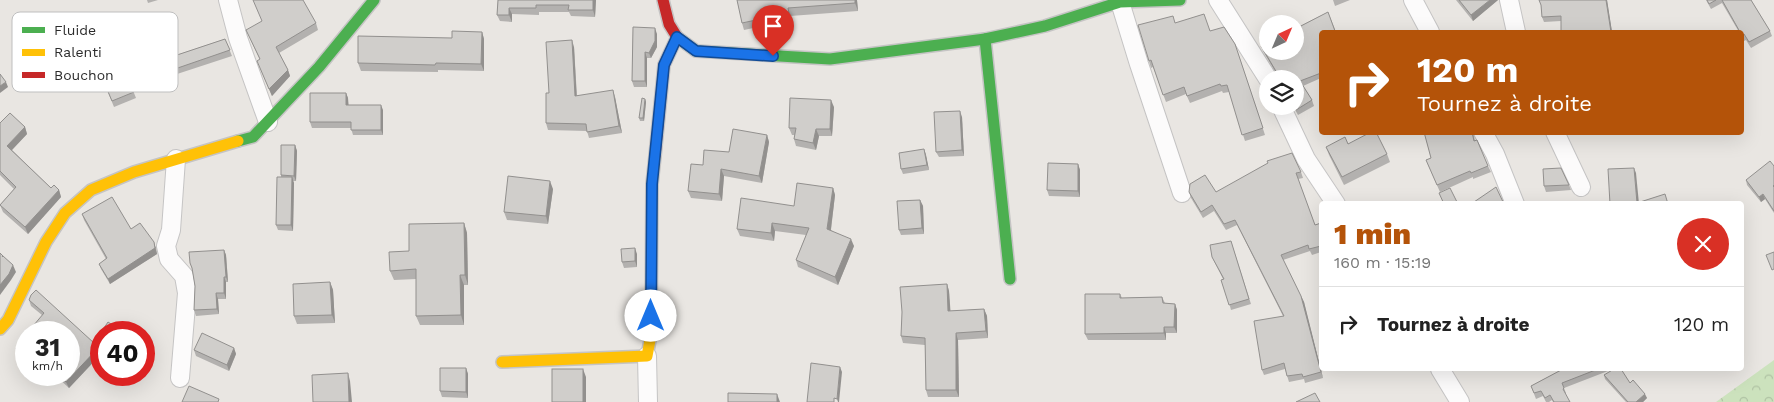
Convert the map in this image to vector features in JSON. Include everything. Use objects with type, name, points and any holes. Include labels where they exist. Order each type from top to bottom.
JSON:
[{"type":"street","points":[[228,0],[238,38],[268,122]]},
{"type":"street","points":[[0,330],[8,320],[46,242],[65,213],[91,190],[134,172],[253,137],[319,67],[374,0]]},
{"type":"street","points":[[663,0],[669,24],[677,37],[696,51],[830,59],[985,39],[1045,26],[1120,2],[1180,0]]},
{"type":"street","points":[[1218,0],[1262,70]]},
{"type":"street","points":[[1413,0],[1429,30]]},
{"type":"street","points":[[1509,0],[1516,30]]},
{"type":"street","points":[[1120,2],[1138,64],[1182,193]]},
{"type":"street","points":[[648,402],[647,356],[651,335],[652,184],[664,65],[677,37]]},
{"type":"street","points":[[985,39],[1010,279]]},
{"type":"street","points":[[1285,115],[1306,160],[1334,201]]},
{"type":"street","points":[[1485,135],[1495,154],[1514,201]]},
{"type":"street","points":[[1556,135],[1581,187]]},
{"type":"street","points":[[176,159],[171,230],[166,246],[169,259],[184,276],[187,293],[180,378]]},
{"type":"street","points":[[502,362],[647,356]]},
{"type":"street","points":[[1441,371],[1460,402]]},
{"type":"green space","points":[[1774,360],[1774,402],[1716,402]]},
{"type":"building","points":[[253,0],[303,0],[316,23],[276,47],[288,70],[269,89],[257,61],[260,59],[246,30],[262,21]]},
{"type":"building","points":[[498,0],[593,0],[593,10],[568,10],[569,5],[536,5],[536,8],[509,8],[509,15],[497,15]]},
{"type":"building","points":[[737,0],[855,0],[855,3],[788,8],[789,13],[742,23]]},
{"type":"building","points":[[1459,0],[1490,0],[1471,15]]},
{"type":"building","points":[[1539,0],[1606,0],[1611,30],[1561,30],[1561,16],[1542,17]]},
{"type":"building","points":[[1707,0],[1716,0],[1709,4]]},
{"type":"building","points":[[1722,0],[1751,0],[1770,31],[1749,42],[1744,34],[1744,30],[1739,30]]},
{"type":"building","points":[[1328,12],[1335,30],[1319,30],[1319,74],[1304,79],[1304,70],[1275,70],[1269,60],[1304,60],[1304,24]]},
{"type":"building","points":[[1204,14],[1210,31],[1224,27],[1235,44],[1263,128],[1242,135],[1227,85],[1221,86],[1220,84],[1187,96],[1184,87],[1163,95],[1151,60],[1149,61],[1138,25],[1173,16],[1175,23]]},
{"type":"building","points":[[633,27],[655,28],[655,41],[649,53],[645,52],[645,81],[632,81]]},
{"type":"building","points":[[452,31],[482,32],[481,64],[358,63],[358,36],[452,38]]},
{"type":"building","points":[[225,39],[230,50],[178,68],[178,55]]},
{"type":"building","points":[[572,40],[575,96],[613,90],[619,126],[587,132],[586,124],[546,123],[546,93],[549,93],[546,42]]},
{"type":"building","points":[[0,74],[6,82],[0,86]]},
{"type":"building","points":[[1304,87],[1312,100],[1304,105]]},
{"type":"building","points":[[108,92],[134,92],[112,101]]},
{"type":"building","points":[[310,93],[346,93],[346,105],[381,105],[381,130],[351,130],[351,122],[310,122]]},
{"type":"building","points":[[642,98],[645,99],[643,118],[639,118]]},
{"type":"building","points":[[790,98],[831,100],[830,129],[816,129],[813,143],[794,139],[796,128],[789,128]]},
{"type":"building","points":[[960,111],[962,150],[936,152],[934,112]]},
{"type":"building","points":[[10,113],[25,127],[7,146],[51,188],[54,185],[59,190],[25,227],[0,205],[16,187],[0,171],[0,123]]},
{"type":"building","points":[[733,129],[767,135],[759,176],[721,169],[719,194],[688,191],[691,164],[703,165],[704,150],[729,152]]},
{"type":"building","points":[[1365,135],[1378,135],[1387,154],[1342,177],[1326,147],[1345,137],[1348,144]]},
{"type":"building","points":[[1425,135],[1473,135],[1474,141],[1477,140],[1488,166],[1471,173],[1470,171],[1437,185],[1426,160],[1431,158]]},
{"type":"building","points":[[281,145],[295,145],[294,176],[281,175]]},
{"type":"building","points":[[924,149],[927,165],[901,169],[899,153]]},
{"type":"building","points":[[1292,153],[1301,172],[1296,173],[1315,225],[1319,224],[1319,246],[1309,249],[1308,245],[1281,255],[1301,296],[1319,364],[1319,371],[1321,372],[1303,377],[1302,374],[1287,376],[1284,363],[1262,370],[1254,321],[1284,316],[1235,220],[1224,224],[1212,205],[1201,212],[1189,192],[1190,184],[1205,175],[1216,192],[1268,163],[1267,161]]},
{"type":"building","points":[[1770,161],[1774,166],[1774,211],[1763,194],[1759,197],[1746,180]]},
{"type":"building","points":[[1048,163],[1078,164],[1078,191],[1047,190]]},
{"type":"building","points":[[1561,168],[1569,185],[1544,186],[1543,169]]},
{"type":"building","points":[[1634,168],[1637,201],[1610,201],[1608,169]]},
{"type":"building","points":[[508,176],[550,181],[546,216],[504,212]]},
{"type":"building","points":[[277,177],[292,177],[291,225],[276,225]]},
{"type":"building","points":[[797,183],[833,188],[827,229],[851,239],[835,277],[796,260],[809,228],[772,223],[771,233],[737,229],[741,198],[794,206]]},
{"type":"building","points":[[1496,187],[1503,201],[1475,201]]},
{"type":"building","points":[[1450,188],[1456,201],[1443,201],[1439,193]]},
{"type":"building","points":[[1665,194],[1667,201],[1643,201]]},
{"type":"building","points":[[112,197],[131,229],[140,223],[154,242],[155,248],[108,279],[99,264],[107,258],[82,214]]},
{"type":"building","points":[[920,200],[922,228],[899,230],[897,201]]},
{"type":"building","points":[[464,223],[465,275],[460,275],[461,315],[416,316],[416,269],[390,271],[389,252],[409,251],[409,224]]},
{"type":"building","points":[[1231,241],[1249,299],[1229,305],[1221,280],[1224,279],[1212,257],[1210,245]]},
{"type":"building","points":[[635,248],[635,261],[622,262],[621,249]]},
{"type":"building","points":[[224,250],[226,277],[224,277],[224,293],[216,293],[217,309],[194,310],[195,286],[189,252]]},
{"type":"building","points":[[1774,252],[1774,269],[1772,270],[1766,255]]},
{"type":"building","points":[[0,253],[13,265],[9,274],[0,285]]},
{"type":"building","points":[[330,282],[332,315],[294,316],[293,284]]},
{"type":"building","points":[[947,284],[948,311],[984,309],[986,331],[956,333],[956,390],[926,390],[925,338],[901,336],[900,287]]},
{"type":"building","points":[[36,290],[70,321],[37,321],[44,313],[29,300]]},
{"type":"building","points":[[1085,294],[1120,294],[1120,298],[1162,297],[1163,303],[1175,304],[1174,327],[1164,327],[1164,333],[1085,334]]},
{"type":"building","points":[[80,330],[90,339],[90,356],[80,367]]},
{"type":"building","points":[[202,333],[234,348],[227,365],[194,350]]},
{"type":"building","points":[[811,363],[840,367],[837,399],[834,398],[834,402],[807,402]]},
{"type":"building","points":[[440,368],[466,368],[466,392],[440,391]]},
{"type":"building","points":[[552,369],[583,369],[583,402],[552,402]]},
{"type":"building","points":[[1559,371],[1593,371],[1562,383],[1570,402],[1554,402],[1550,395],[1545,398],[1541,391],[1534,393],[1531,386]]},
{"type":"building","points":[[1611,371],[1622,371],[1630,383],[1633,380],[1645,394],[1636,402],[1628,402],[1604,375]]},
{"type":"building","points":[[348,373],[349,402],[313,402],[312,375]]},
{"type":"building","points":[[189,386],[219,399],[218,402],[182,402]]},
{"type":"building","points":[[728,393],[777,394],[777,402],[728,402]]},
{"type":"building","points":[[1315,393],[1320,402],[1296,402]]},
{"type":"traffic: fast","points":[[238,141],[253,137],[319,67],[374,0]]},
{"type":"traffic: fast","points":[[677,37],[696,51],[830,59],[985,39],[1045,26],[1120,2],[1180,0]]},
{"type":"traffic: fast","points":[[985,39],[1010,279]]},
{"type":"traffic: slow","points":[[0,329],[8,320],[46,242],[65,213],[91,190],[134,172],[238,141]]},
{"type":"traffic: slow","points":[[502,362],[647,356],[651,335],[652,184],[655,156]]},
{"type":"traffic: jam","points":[[655,156],[664,65],[677,37],[669,24],[663,0]]},
{"type":"route","points":[[651,316],[652,184],[664,65],[677,37],[696,51],[773,56]]}]
